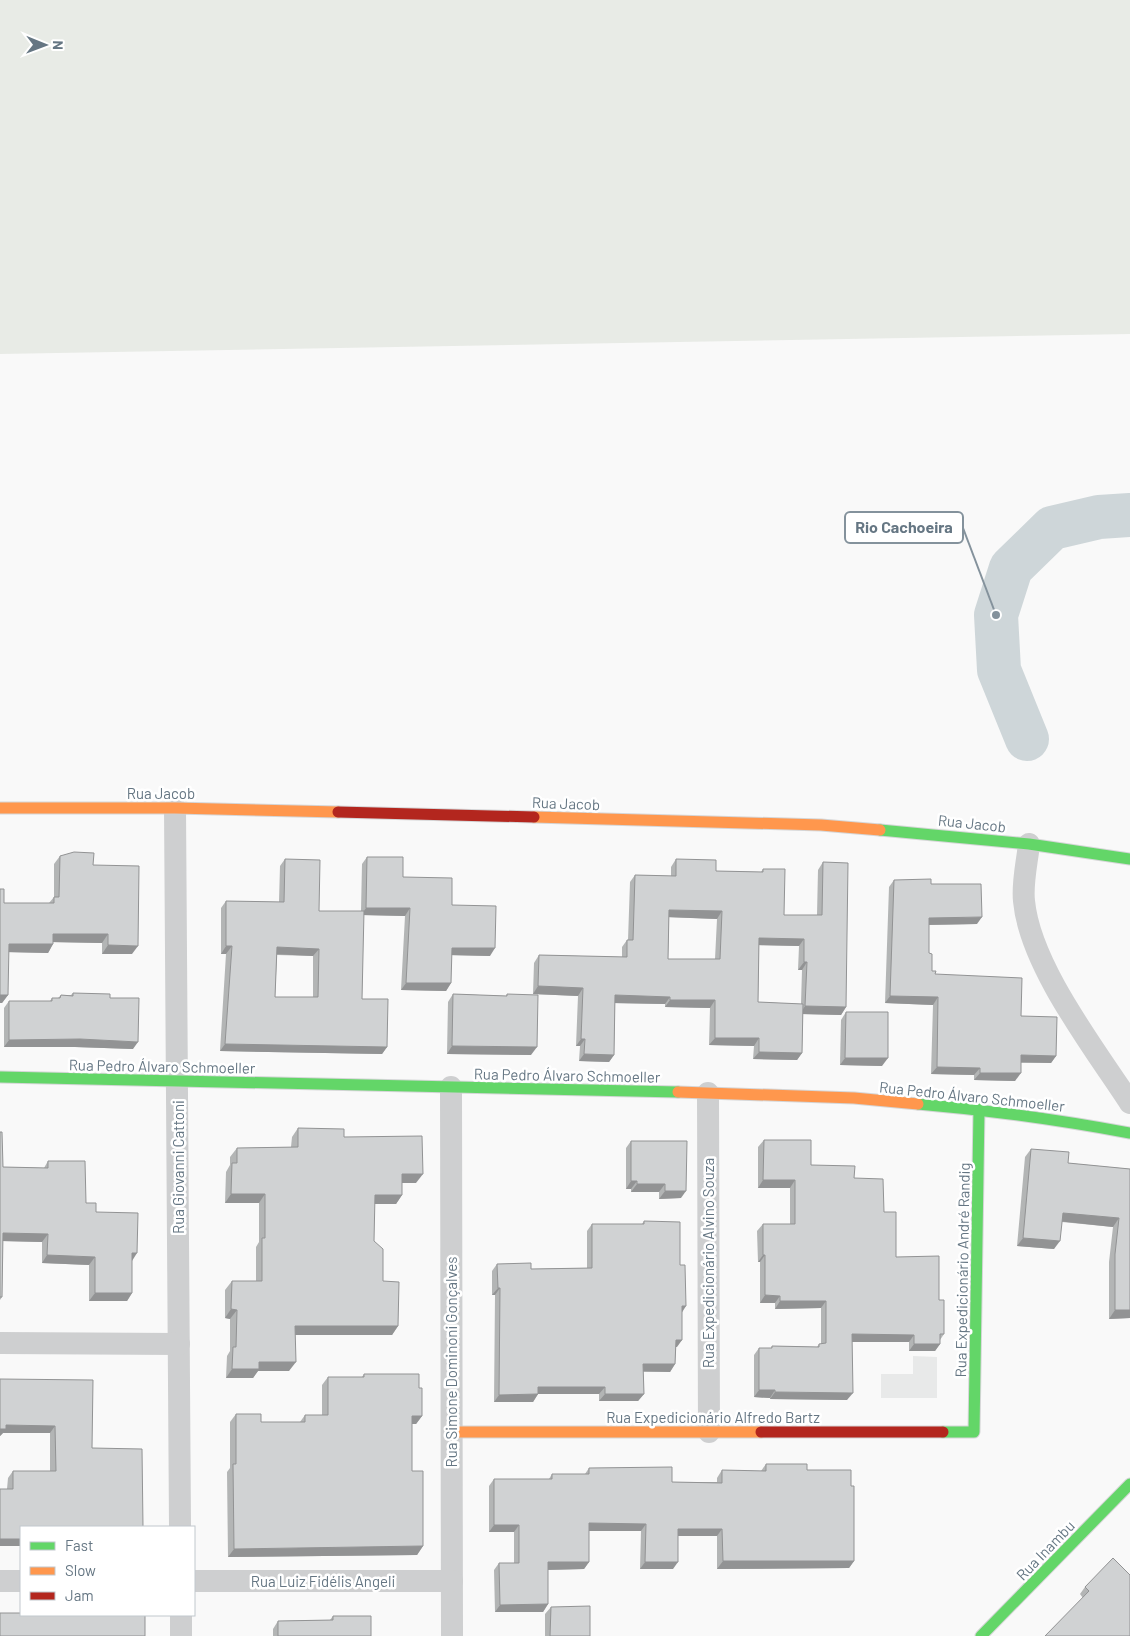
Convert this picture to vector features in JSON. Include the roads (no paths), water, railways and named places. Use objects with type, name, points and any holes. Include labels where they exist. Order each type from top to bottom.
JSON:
[{"type":"street","name":"Rua Jacob","points":[[0,808],[175,808],[820,825],[1029,844],[1130,859]]},
{"type":"street","name":"Rua Giovanni Cattoni","points":[[175,808],[180,1526]]},
{"type":"street","points":[[1029,844],[1024,900],[1029,926],[1044,965],[1071,1013],[1130,1103]]},
{"type":"street","name":"Rua Pedro Álvaro Schmoeller","points":[[0,1077],[854,1098],[979,1109],[1130,1132]]},
{"type":"street","name":"Rua Simone Dominoni Gonçalves","points":[[451,1087],[452,1636]]},
{"type":"street","name":"Rua Expedicionário Alvino Souza","points":[[708,1093],[709,1432]]},
{"type":"street","name":"Rua Expedicionário André Randig","points":[[974,1432],[979,1109]]},
{"type":"street","points":[[0,1343],[179,1344]]},
{"type":"street","name":"Rua Expedicionário Alfredo Bartz","points":[[451,1432],[974,1432]]},
{"type":"street","name":"Rua Inambu","points":[[981,1636],[1130,1484]]},
{"type":"street","name":"Rua Luiz Fidélis Angeli","points":[[195,1581],[452,1580]]},
{"type":"street","points":[[0,1581],[20,1581]]},
{"type":"street","points":[[181,1616],[181,1636]]},
{"type":"waterway","points":[[1027,739],[999,670],[996,615],[1011,568],[1052,528],[1099,517],[1130,515]]},
{"type":"place","name":"Rio Cachoeira","points":[[996,615]]}]
